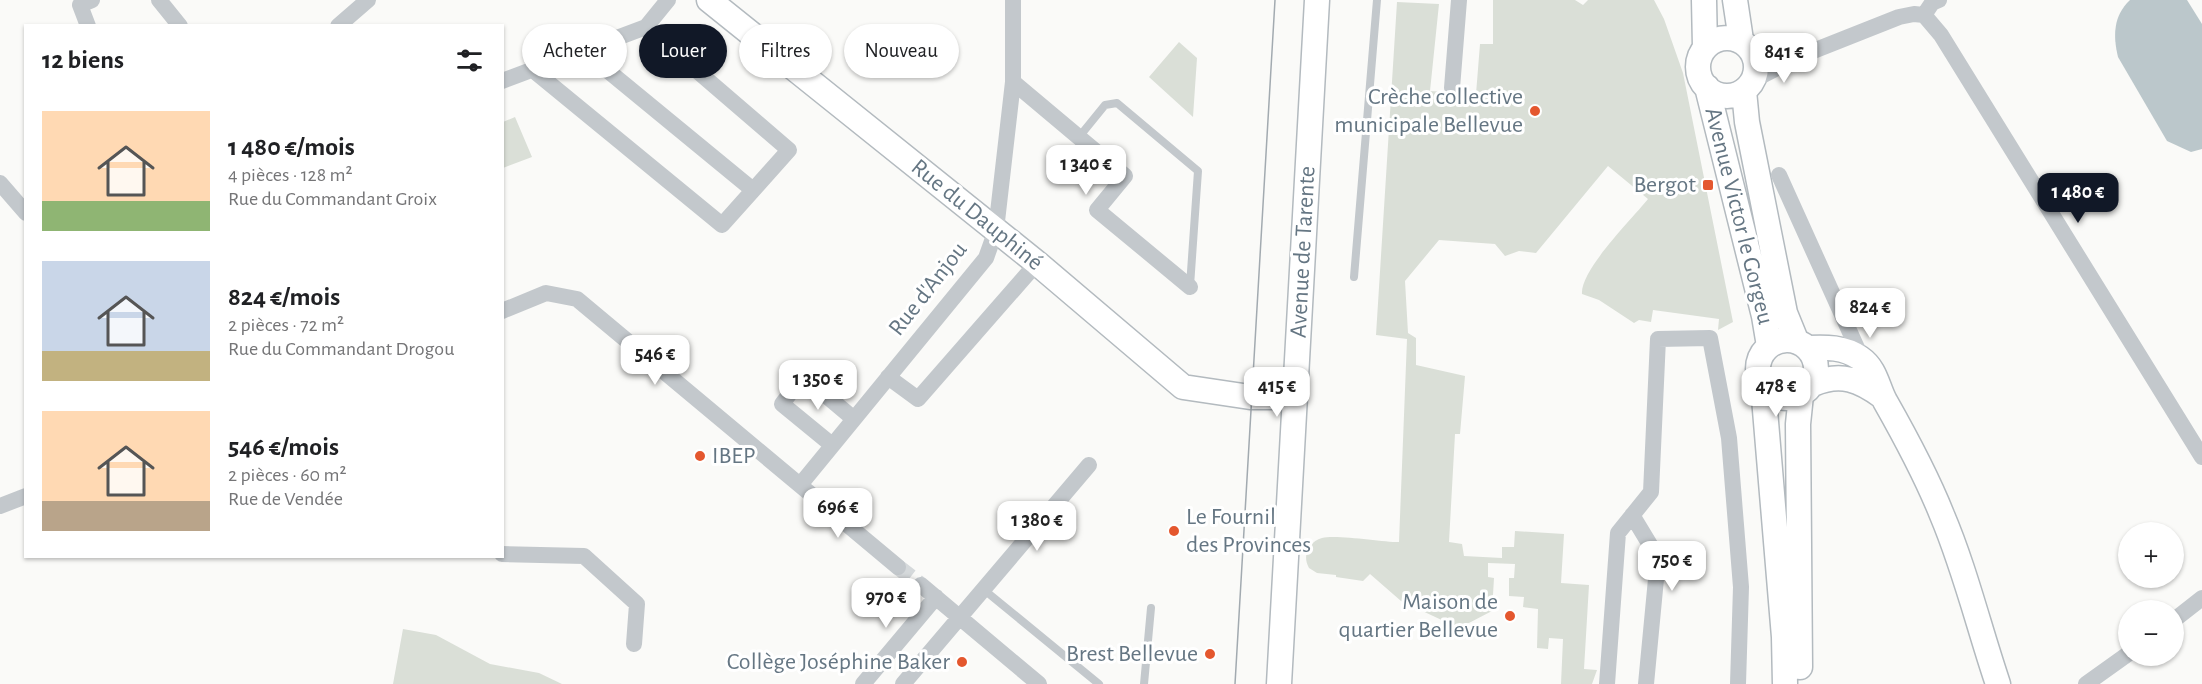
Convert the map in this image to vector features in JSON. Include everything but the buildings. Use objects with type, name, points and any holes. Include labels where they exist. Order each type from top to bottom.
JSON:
[{"type":"street","points":[[87,24],[80,5],[92,0]]},
{"type":"street","points":[[159,0],[178,24]]},
{"type":"street","points":[[648,24],[668,0]]},
{"type":"street","name":"Rue du Dauphiné","points":[[709,0],[1036,262],[1183,387],[1259,397],[1295,397]]},
{"type":"street","name":"Rue d'Anjou","points":[[800,485],[986,258],[996,230],[1012,82],[1013,0]]},
{"type":"street","name":"Avenue de Tarente","points":[[1279,684],[1317,0]]},
{"type":"street","points":[[1452,88],[1459,0]]},
{"type":"street","points":[[1704,0],[1705,47],[1698,64],[1700,76],[1707,87],[1720,95],[1730,96],[1798,57],[1899,16],[1924,15],[1941,35],[2202,457]]},
{"type":"street","points":[[1735,0],[1747,46],[1756,68],[1749,85]]},
{"type":"street","points":[[1924,15],[1932,3],[1939,0]]},
{"type":"street","points":[[341,24],[363,5]]},
{"type":"street","points":[[363,5],[364,24]]},
{"type":"street","points":[[1705,47],[1719,38],[1730,37],[1764,56],[1798,57]]},
{"type":"street","points":[[504,80],[522,74]]},
{"type":"street","points":[[542,78],[722,225],[789,150],[705,78]]},
{"type":"street","points":[[617,78],[753,190]]},
{"type":"street","points":[[1012,82],[1125,176],[1097,210],[1190,287]]},
{"type":"street","name":"Avenue Victor le Gorgeu","points":[[1749,85],[1747,122],[1785,313],[1802,344]]},
{"type":"street","name":"Avenue Victor le Gorgeu","points":[[1707,87],[1769,335],[1768,346]]},
{"type":"street","points":[[1779,174],[1862,359],[1875,374],[1883,397],[1909,441],[1943,517],[1998,684]]},
{"type":"street","points":[[0,183],[24,211]]},
{"type":"street","points":[[888,377],[918,399],[1036,262]]},
{"type":"street","points":[[504,309],[546,293],[577,299],[898,567]]},
{"type":"street","points":[[1607,684],[1618,533],[1651,492],[1658,339],[1710,338],[1729,438],[1741,587],[1738,684]]},
{"type":"street","points":[[1785,684],[1784,637],[1759,361],[1768,346],[1782,340],[1834,347],[1862,359]]},
{"type":"street","points":[[1800,684],[1798,424],[1816,365],[1802,344]]},
{"type":"street","points":[[804,377],[854,418]]},
{"type":"street","points":[[1763,386],[1780,397],[1839,377],[1853,379],[1883,397]]},
{"type":"street","points":[[791,392],[782,404],[832,446]]},
{"type":"street","points":[[903,684],[1089,465]]},
{"type":"street","points":[[0,506],[24,497]]},
{"type":"street","points":[[1632,515],[1658,558],[1646,684]]},
{"type":"street","points":[[504,554],[584,556],[637,604],[634,644]]},
{"type":"street","points":[[921,585],[1039,684]]},
{"type":"street","points":[[863,684],[936,597]]},
{"type":"street","points":[[2184,612],[2202,598]]},
{"type":"street","points":[[2086,684],[2118,661]]},
{"type":"lane","points":[[1354,277],[1377,0]]},
{"type":"lane","points":[[1079,137],[1106,105],[1117,103],[1198,171],[1190,287]]},
{"type":"lane","points":[[983,589],[1100,684]]},
{"type":"lane","points":[[1144,684],[1151,608]]},
{"type":"shaded area","points":[[1493,0],[1575,0],[1583,5],[1588,0],[1654,0],[1664,19],[1683,73],[1733,322],[1718,330],[1719,319],[1653,310],[1651,322],[1639,320],[1634,323],[1599,300],[1582,294],[1589,272],[1598,258],[1648,199],[1608,166],[1536,253],[1519,251],[1505,256],[1495,244],[1439,240],[1405,281],[1408,333],[1416,338],[1416,365],[1465,376],[1460,434],[1455,434],[1449,542],[1462,544],[1464,556],[1502,558],[1502,547],[1514,547],[1515,531],[1564,534],[1561,583],[1589,585],[1584,669],[1597,670],[1592,684],[1561,684],[1563,639],[1549,638],[1548,649],[1537,648],[1538,609],[1523,607],[1524,597],[1509,596],[1509,578],[1514,578],[1515,564],[1488,563],[1488,577],[1494,578],[1492,611],[1467,624],[1463,630],[1401,601],[1370,574],[1363,581],[1317,573],[1309,568],[1306,559],[1310,546],[1322,538],[1399,542],[1407,339],[1376,335],[1397,2],[1439,4],[1430,91],[1476,94],[1480,44],[1493,44]]},
{"type":"shaded area","points":[[2130,0],[2187,0],[2202,24],[2202,149],[2191,152],[2167,141],[2118,57],[2115,41],[2117,20]]},
{"type":"shaded area","points":[[1179,42],[1197,58],[1193,117],[1149,77]]},
{"type":"shaded area","points":[[515,117],[532,157],[504,168],[504,122]]},
{"type":"shaded area","points":[[403,629],[436,635],[490,664],[539,673],[562,684],[393,684]]},
{"type":"tunnel","points":[[898,567],[921,585]]},
{"type":"tram line","points":[[1235,684],[1275,0]]},
{"type":"place","name":"Crèche collective municipale Bellevue","points":[[1535,111]]},
{"type":"place","name":"Bergot","points":[[1708,185]]},
{"type":"place","name":"IBEP","points":[[700,456]]},
{"type":"place","name":"Le Fournil des Provinces","points":[[1174,531]]},
{"type":"place","name":"Maison de quartier Bellevue","points":[[1510,616]]},
{"type":"place","name":"Brest Bellevue","points":[[1210,654]]},
{"type":"place","name":"Collège Joséphine Baker","points":[[962,662]]}]
